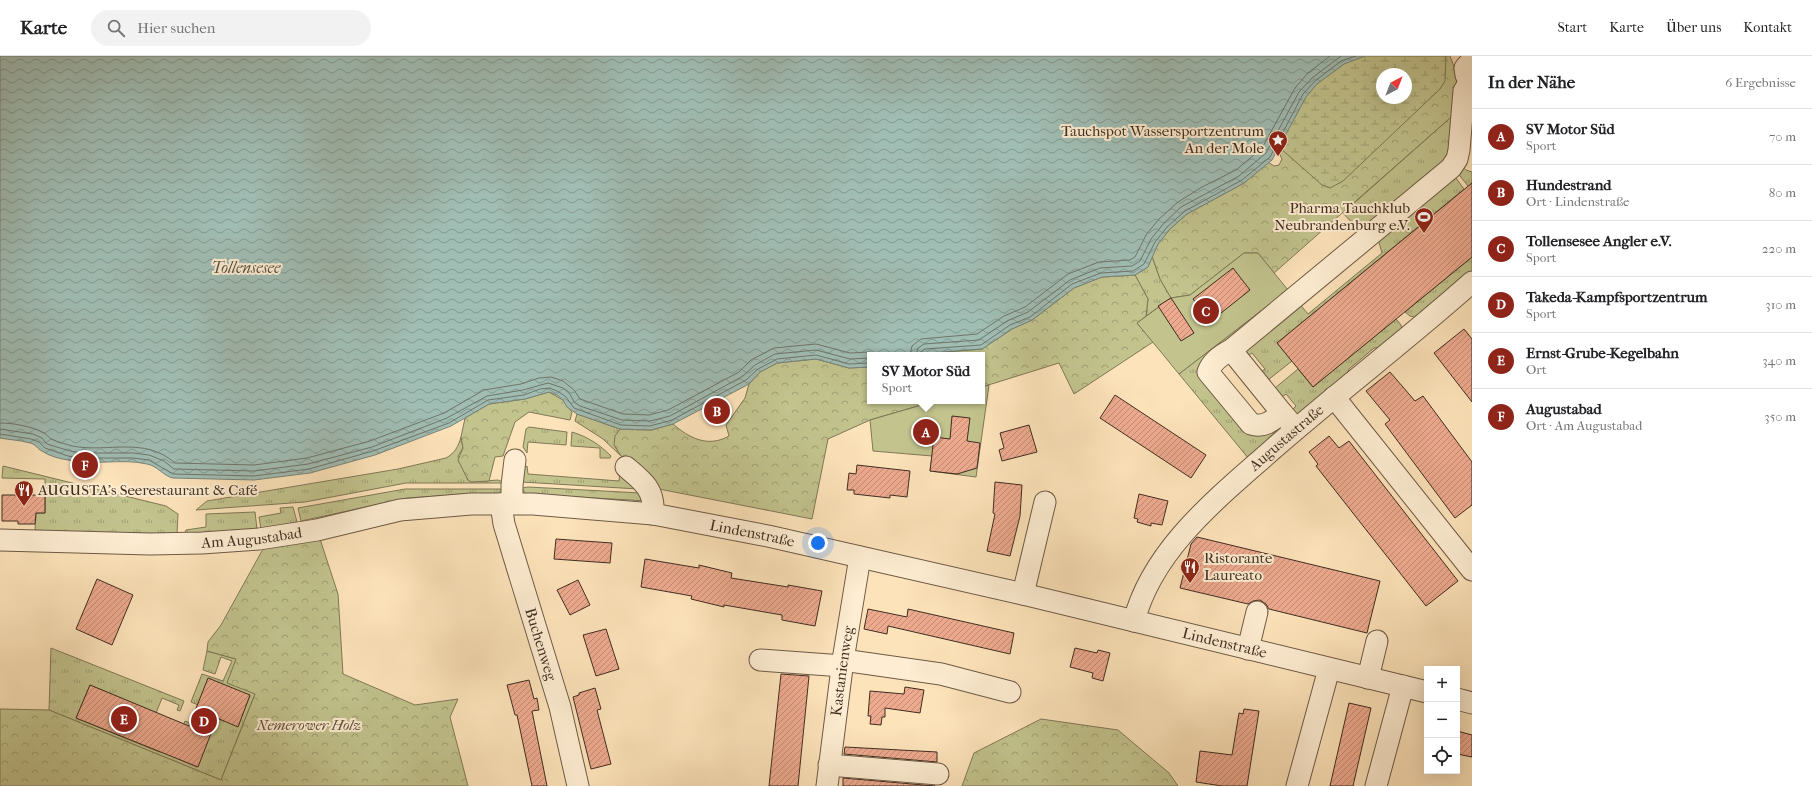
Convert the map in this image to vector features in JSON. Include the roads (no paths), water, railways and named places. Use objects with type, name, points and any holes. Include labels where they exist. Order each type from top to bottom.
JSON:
[{"type":"street","points":[[1282,413],[1266,425],[1258,426],[1251,424],[1208,372],[1211,365],[1221,355],[1231,350],[1451,168],[1457,159],[1459,150],[1464,91],[1471,85],[1465,68],[1472,60]]},
{"type":"street","name":"Augustastraße","points":[[1134,621],[1147,586],[1168,554],[1195,522],[1230,487],[1296,429],[1472,282]]},
{"type":"street","points":[[1231,350],[1296,429]]},
{"type":"street","points":[[1334,397],[1472,570]]},
{"type":"street","name":"Buchenweg","points":[[515,460],[512,485],[507,503],[504,524],[560,707],[578,786]]},
{"type":"street","points":[[626,467],[650,492],[653,498],[653,514]]},
{"type":"street","points":[[1023,594],[1044,502]]},
{"type":"street","name":"Lindenstraße","points":[[507,503],[653,514],[760,534],[1023,594],[1424,691]]},
{"type":"street","name":"Am Augustabad","points":[[0,540],[150,544],[209,543],[259,539],[317,530],[400,510],[507,503]]},
{"type":"street","name":"Kastanienweg","points":[[827,786],[843,663],[860,557]]},
{"type":"street","points":[[1248,649],[1257,612]]},
{"type":"street","points":[[1368,678],[1377,641]]},
{"type":"street","points":[[760,660],[843,663],[941,674],[1010,692]]},
{"type":"street","points":[[1297,786],[1329,669]]},
{"type":"street","points":[[1376,786],[1403,686]]},
{"type":"street","points":[[1460,701],[1472,703]]},
{"type":"street","points":[[829,765],[938,774]]},
{"type":"water","name":"Tollensesee","points":[[0,56],[1365,56],[1344,64],[1317,84],[1306,97],[1272,160],[1244,183],[1187,214],[1170,229],[1158,244],[1148,267],[1135,275],[1102,277],[1074,288],[1032,320],[1012,329],[982,349],[943,352],[867,352],[867,367],[849,368],[816,359],[777,363],[760,372],[749,384],[673,424],[651,430],[620,429],[577,414],[567,407],[563,400],[557,395],[549,392],[525,399],[489,404],[451,426],[375,455],[310,473],[254,480],[173,478],[147,464],[137,462],[78,462],[65,460],[40,450],[35,445],[22,441],[0,438]]},
{"type":"place","name":"Tauchspot Wassersportzentrum An der Mole","points":[[1278,157]]},
{"type":"place","name":"Pharma Tauchklub Neubrandenburg e.V.","points":[[1424,234]]},
{"type":"place","name":"Tollensesee Angler e.V.","points":[[1206,311]]},
{"type":"place","name":"Hundestrand","points":[[717,411]]},
{"type":"place","name":"SV Motor Süd","points":[[926,432]]},
{"type":"place","name":"Augustabad","points":[[85,465]]},
{"type":"place","name":"AUGUSTA’s Seerestaurant & Café","points":[[24,507]]},
{"type":"place","name":"Ristorante Laureato","points":[[1190,584]]},
{"type":"place","name":"Ernst-Grube-Kegelbahn","points":[[124,719]]},
{"type":"place","name":"Takeda-Kampfsportzentrum","points":[[204,721]]},
{"type":"park label","name":"Nemerower Holz","points":[[309,725]]}]
